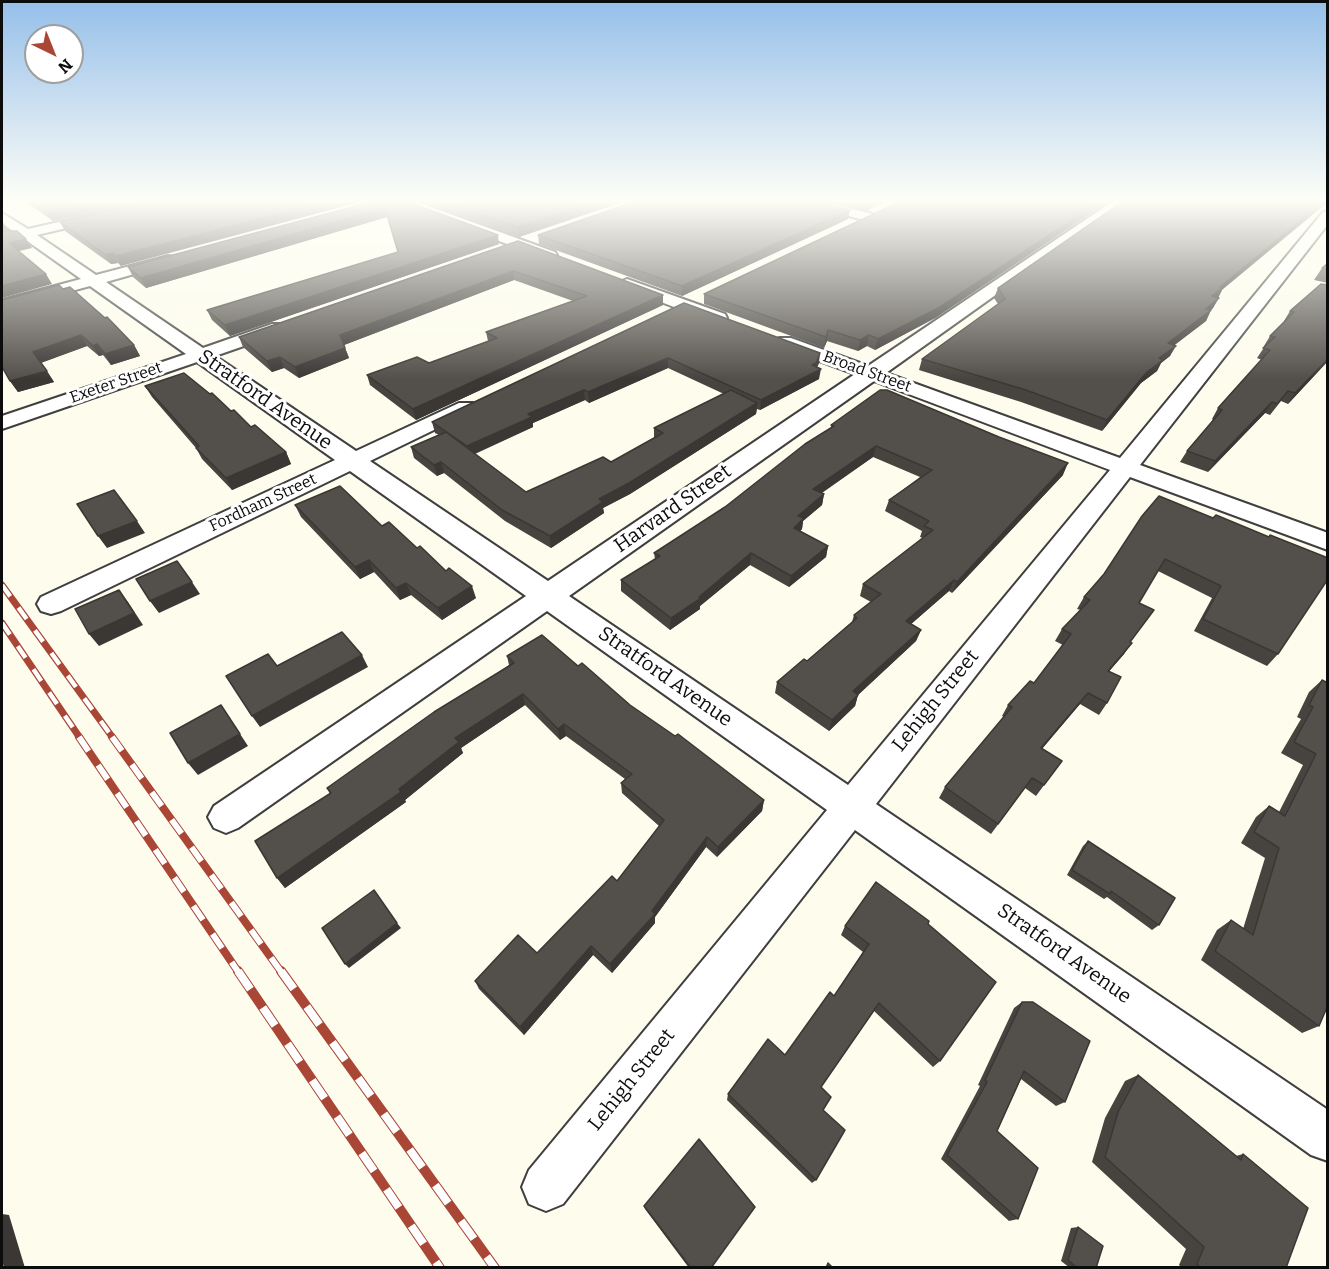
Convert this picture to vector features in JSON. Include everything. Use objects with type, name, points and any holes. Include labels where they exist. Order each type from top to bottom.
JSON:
[{"type":"street","name":"Stratford Avenue","points":[[60,261],[92,281],[548,596],[1328,1138]]},
{"type":"street","points":[[2,306],[163,261]]},
{"type":"street","name":"Harvard Street","points":[[226,817],[1034,261]]},
{"type":"street","name":"Lehigh Street","points":[[546,1187],[1291,261]]},
{"type":"street","points":[[606,276],[738,324]]},
{"type":"street","points":[[661,314],[703,294]]},
{"type":"street","name":"Exeter Street","points":[[2,423],[298,320]]},
{"type":"street","name":"Broad Street","points":[[771,337],[1328,542]]},
{"type":"street","name":"Fordham Street","points":[[51,604],[480,400]]},
{"type":"building","points":[[2,261],[31,261],[46,274],[2,286]]},
{"type":"building","points":[[150,261],[199,261],[141,278],[128,267]]},
{"type":"building","points":[[368,261],[418,261],[225,325],[207,310]]},
{"type":"building","points":[[459,261],[572,261],[663,295],[413,409],[367,375],[417,357],[429,363],[497,338],[486,332],[587,296],[513,271],[340,335],[345,348],[295,367],[280,357],[267,361],[239,337]]},
{"type":"building","points":[[612,261],[737,261],[682,286]]},
{"type":"building","points":[[773,261],[1009,261],[940,307],[878,339],[869,335],[860,340],[828,330],[826,337],[704,294]]},
{"type":"building","points":[[1037,261],[1251,261],[1212,296],[1219,298],[1206,309],[1211,310],[1168,343],[1176,346],[1159,358],[1163,360],[1147,372],[1107,420],[1026,390],[922,359],[1005,299],[998,288]]},
{"type":"building","points":[[1321,284],[1328,285],[1328,359],[1295,393],[1288,391],[1277,404],[1272,402],[1215,461],[1187,451],[1222,410],[1218,408],[1270,350],[1263,348],[1275,337],[1270,336],[1294,312],[1290,311]]},
{"type":"building","points":[[59,285],[63,289],[70,287],[105,318],[107,317],[134,345],[105,354],[97,344],[93,346],[81,335],[33,352],[47,371],[10,381],[2,367],[2,300]]},
{"type":"building","points":[[684,303],[820,353],[816,363],[812,365],[821,369],[761,400],[668,358],[588,392],[584,390],[528,414],[532,417],[467,446],[432,422]]},
{"type":"building","points":[[184,373],[210,394],[212,393],[231,411],[234,410],[251,427],[255,425],[286,452],[226,478],[196,448],[199,446],[145,386]]},
{"type":"building","points":[[731,390],[757,403],[629,483],[599,499],[603,502],[550,536],[502,510],[441,462],[434,465],[411,447],[446,432],[526,492],[603,457],[611,462],[663,433],[654,428]]},
{"type":"building","points":[[880,390],[887,390],[1068,463],[957,582],[954,580],[906,621],[921,630],[853,691],[858,695],[832,720],[777,682],[804,659],[807,661],[857,618],[854,615],[881,594],[863,584],[933,530],[924,526],[929,521],[889,500],[932,470],[876,446],[813,489],[824,494],[798,516],[804,518],[794,528],[828,546],[791,576],[751,553],[699,597],[701,598],[671,618],[621,580],[660,556],[654,553],[725,507],[805,444],[834,426],[831,425]]},
{"type":"building","points":[[340,486],[382,526],[389,522],[417,548],[420,546],[446,571],[449,568],[472,586],[438,608],[406,583],[396,588],[369,560],[355,567],[295,505]]},
{"type":"building","points":[[114,490],[137,521],[98,536],[77,504]]},
{"type":"building","points":[[1159,496],[1213,518],[1216,515],[1328,558],[1328,579],[1278,654],[1203,619],[1221,586],[1165,559],[1139,603],[1154,610],[1130,642],[1132,643],[1108,671],[1121,677],[1107,703],[1088,693],[1041,748],[1062,761],[1044,785],[1032,778],[998,824],[945,787],[1012,707],[1008,705],[1030,681],[1034,683],[1071,634],[1062,629],[1090,600],[1084,597],[1104,574],[1142,516]]},
{"type":"building","points":[[177,561],[192,582],[150,601],[136,579]]},
{"type":"building","points":[[119,590],[134,613],[89,634],[75,609]]},
{"type":"building","points":[[342,632],[362,655],[252,716],[226,676],[268,654],[277,666]]},
{"type":"building","points":[[542,635],[578,666],[582,663],[630,705],[675,736],[678,734],[764,800],[718,847],[707,837],[652,911],[655,914],[610,964],[591,946],[520,1027],[475,981],[518,935],[537,953],[612,876],[617,881],[664,820],[621,783],[632,774],[564,724],[558,729],[523,694],[455,738],[459,742],[399,789],[401,792],[277,878],[255,841],[331,793],[327,788],[434,712],[514,663],[507,656]]},
{"type":"building","points":[[1322,680],[1328,683],[1328,1005],[1319,1026],[1215,951],[1231,920],[1253,935],[1279,848],[1254,832],[1269,806],[1285,816],[1316,754],[1294,742],[1313,707],[1309,705]]},
{"type":"building","points":[[221,705],[240,734],[188,763],[170,733]]},
{"type":"building","points":[[1088,841],[1175,898],[1159,925],[1111,891],[1110,894],[1072,870]]},
{"type":"building","points":[[876,882],[929,921],[928,924],[996,982],[940,1061],[879,1003],[821,1087],[831,1097],[823,1110],[845,1130],[816,1180],[728,1094],[768,1039],[785,1055],[830,992],[834,996],[869,944],[845,926]]},
{"type":"building","points":[[374,890],[397,923],[345,964],[322,928]]},
{"type":"building","points":[[1022,1002],[1033,1002],[1090,1041],[1065,1102],[1024,1071],[997,1131],[1038,1168],[1018,1219],[947,1155],[987,1082],[985,1080]]},
{"type":"building","points":[[1138,1075],[1241,1160],[1243,1154],[1308,1208],[1286,1268],[1201,1268],[1197,1264],[1204,1247],[1105,1157],[1118,1112]]},
{"type":"building","points":[[699,1139],[755,1207],[711,1268],[691,1268],[644,1206]]},
{"type":"building","points":[[1078,1227],[1103,1246],[1096,1268],[1077,1268],[1068,1260]]},
{"type":"railway","points":[[2,585],[113,738]]},
{"type":"railway","points":[[2,623],[80,738]]},
{"type":"railway","points":[[79,737],[239,973]]},
{"type":"railway","points":[[112,737],[282,973]]},
{"type":"railway","points":[[238,971],[440,1268]]},
{"type":"railway","points":[[281,971],[495,1268]]}]
